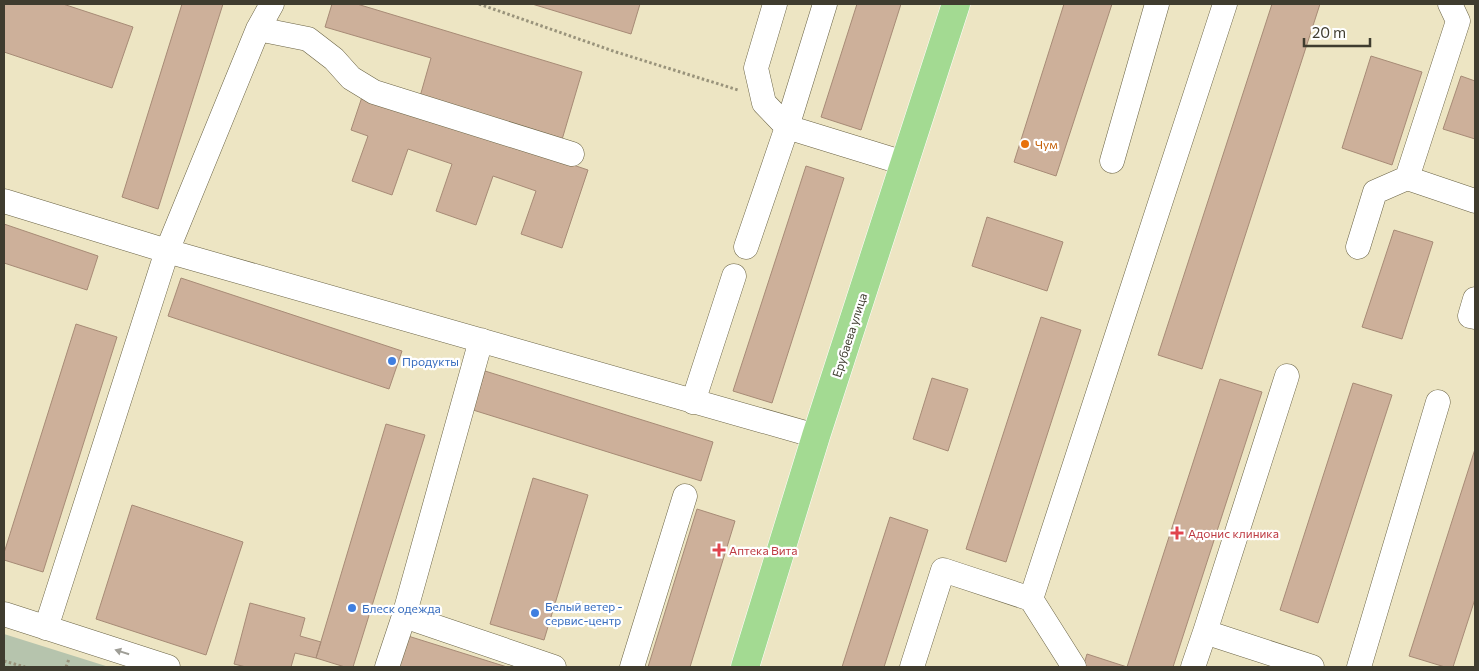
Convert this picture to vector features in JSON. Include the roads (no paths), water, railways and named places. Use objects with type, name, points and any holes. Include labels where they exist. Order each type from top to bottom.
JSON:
[{"type":"main road","name":"Ерубаева улица","points":[[746,667],[816,436],[956,4]]},
{"type":"street","points":[[46,628],[167,251],[258,29],[272,4]]},
{"type":"street","points":[[775,4],[756,68],[764,103],[787,127],[904,163]]},
{"type":"street","points":[[746,247],[787,127],[825,4]]},
{"type":"street","points":[[1112,161],[1157,4]]},
{"type":"street","points":[[1031,599],[1225,4]]},
{"type":"street","points":[[1407,178],[1461,17]]},
{"type":"street","points":[[258,29],[308,39],[334,59],[351,78],[374,92],[572,154]]},
{"type":"street","points":[[1358,247],[1375,192],[1407,178],[1475,201]]},
{"type":"street","points":[[4,201],[167,251],[816,436]]},
{"type":"street","points":[[693,402],[734,276]]},
{"type":"street","points":[[1475,299],[1470,316],[1475,317]]},
{"type":"street","points":[[388,667],[481,340]]},
{"type":"street","points":[[1194,667],[1287,376]]},
{"type":"street","points":[[1358,667],[1438,402]]},
{"type":"street","points":[[632,667],[685,496]]},
{"type":"street","points":[[912,667],[944,570],[1031,599],[1074,667]]},
{"type":"street","points":[[4,614],[168,667]]},
{"type":"street","points":[[404,616],[554,667]]},
{"type":"street","points":[[1205,632],[1312,667]]},
{"type":"place","name":"Чум","points":[[1025,144]]},
{"type":"place","name":"Продукты","points":[[392,361]]},
{"type":"place","name":"Адонис клиника","points":[[1177,533]]},
{"type":"place","name":"Аптека Вита","points":[[719,550]]},
{"type":"place","name":"Блеск одежда","points":[[352,608]]},
{"type":"place","name":"Белый ветер - сервис-центр","points":[[535,613]]}]
